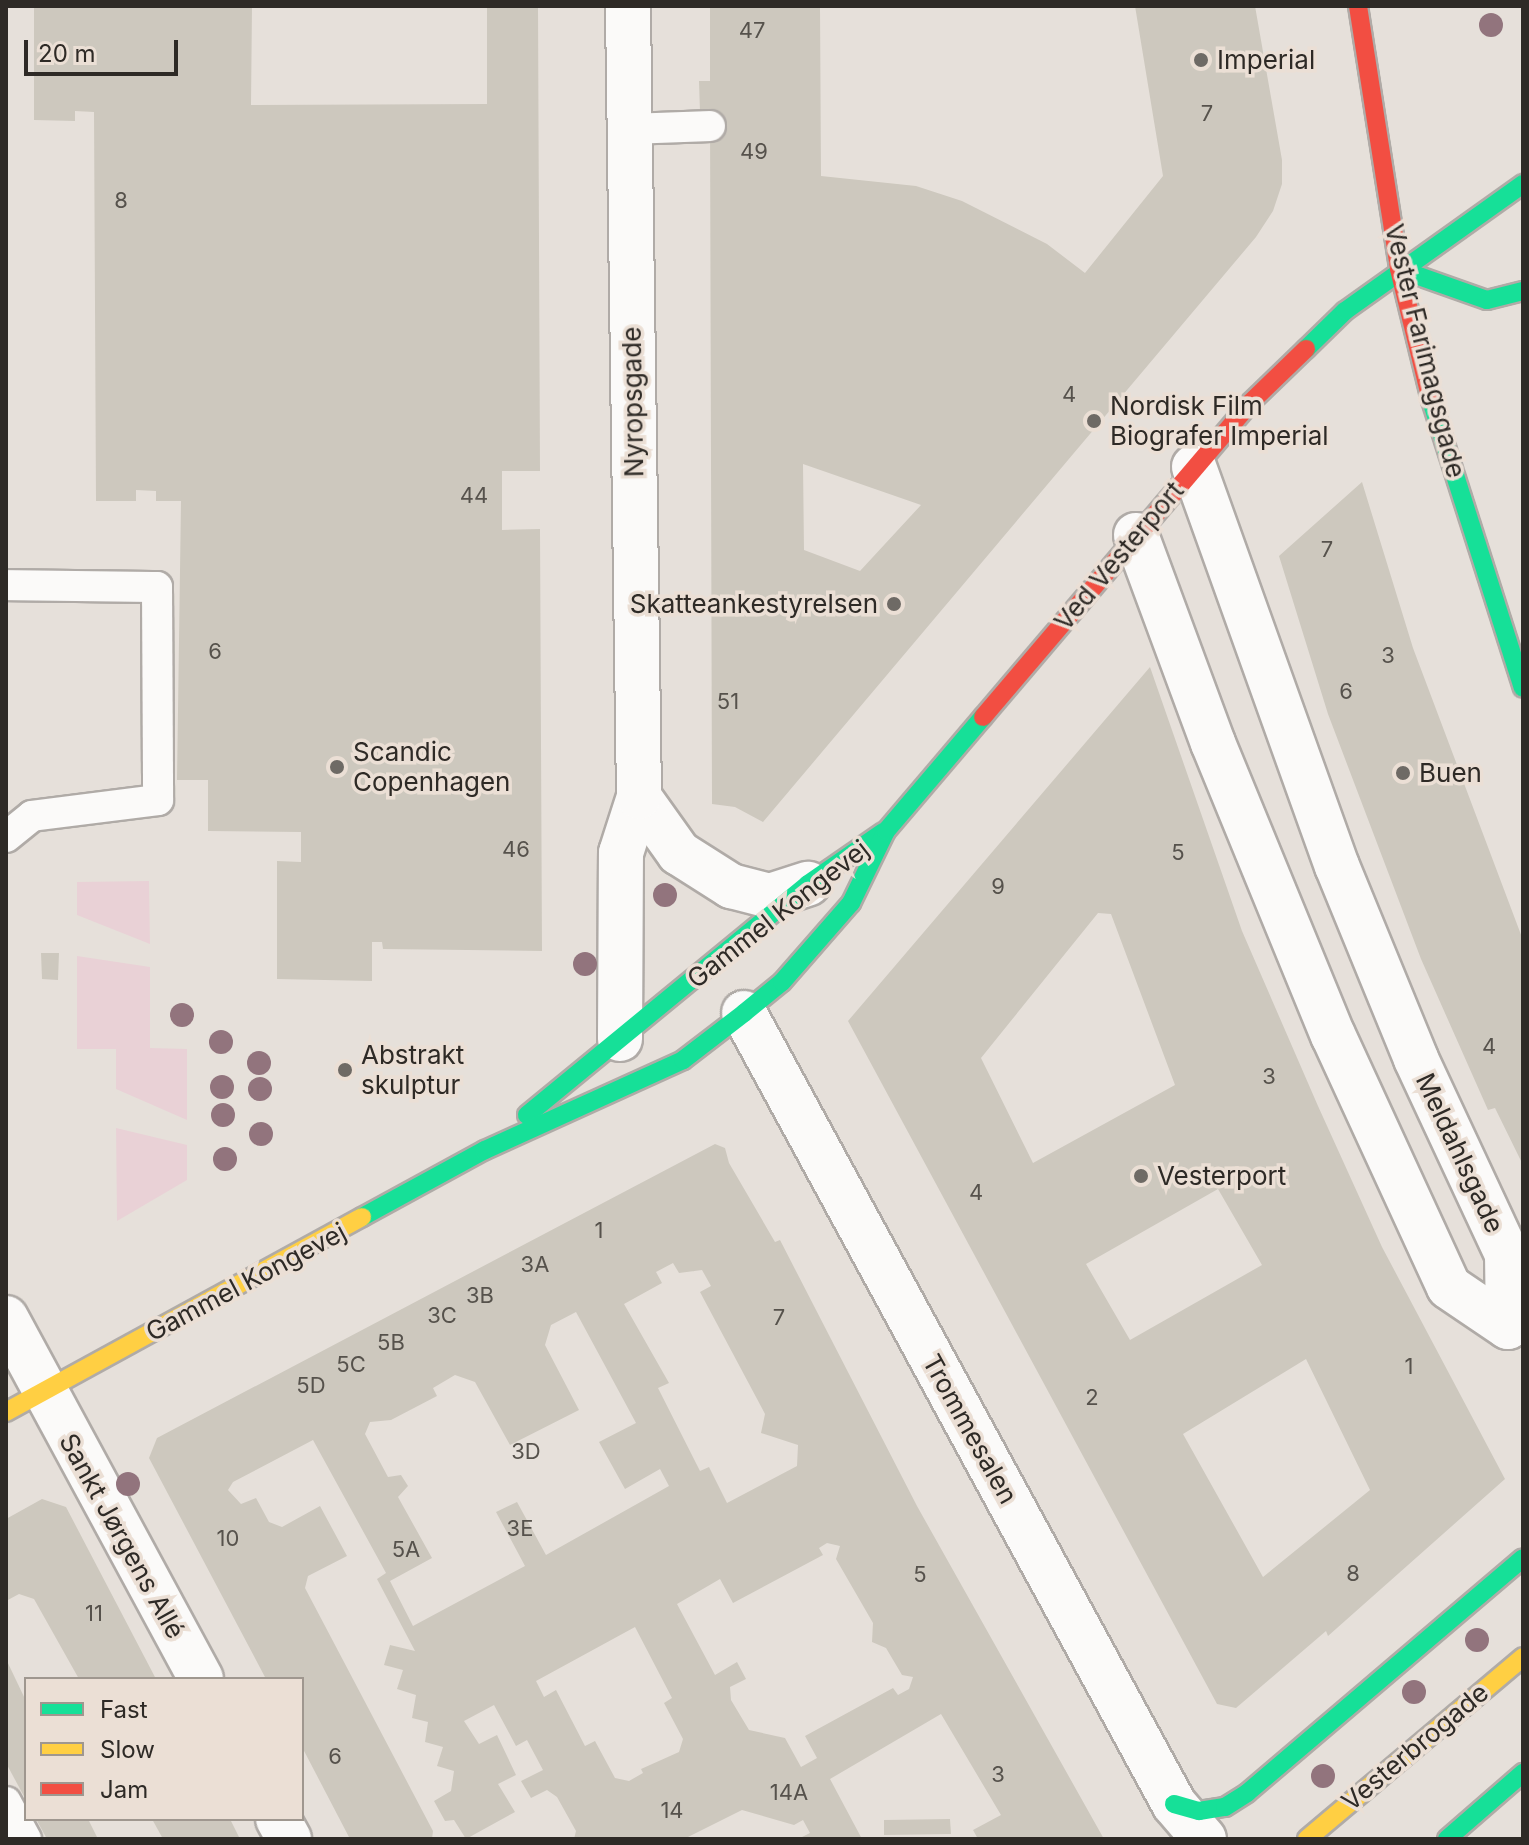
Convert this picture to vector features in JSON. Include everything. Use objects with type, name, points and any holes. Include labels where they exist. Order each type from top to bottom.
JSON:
[{"type":"street","name":"Nyropsgade","points":[[620,1039],[621,853],[639,797],[628,6]]},
{"type":"street","name":"Vester Farimagsgade","points":[[1358,6],[1399,269],[1437,419],[1523,688]]},
{"type":"street","name":"Ved Vesterport","points":[[886,831],[1194,467],[1286,364],[1399,269],[1523,184]]},
{"type":"street","points":[[1399,269],[1487,300],[1523,291]]},
{"type":"street","name":"Meldahlsgade","points":[[1136,535],[1213,743],[1333,1035],[1442,1273],[1449,1287],[1508,1327],[1507,1254],[1416,1059],[1337,866],[1194,467]]},
{"type":"street","points":[[639,797],[679,853],[731,886],[770,896],[808,884]]},
{"type":"street","name":"Gammel Kongevej","points":[[485,1150],[808,884],[886,831]]},
{"type":"street","name":"Gammel Kongevej","points":[[25,1402],[485,1150],[683,1060],[782,982],[851,903],[886,831]]},
{"type":"street","name":"Trommesalen","points":[[744,1013],[1174,1804],[1204,1839]]},
{"type":"street","name":"Sankt Jørgens Allé","points":[[6,1318],[25,1402],[200,1677]]},
{"type":"street","points":[[1174,1804],[1199,1811],[1225,1807],[1247,1793],[1523,1558]]},
{"type":"street","name":"Vesterbrogade","points":[[1307,1839],[1523,1657]]},
{"type":"street","points":[[1447,1839],[1523,1773]]},
{"type":"street","points":[[279,1821],[289,1839]]},
{"type":"lane","points":[[630,129],[710,126]]},
{"type":"lane","points":[[6,585],[157,587],[158,800],[32,816],[6,837]]},
{"type":"lane","points":[[7,1807],[26,1839]]},
{"type":"shaded area","points":[[149,881],[150,944],[77,915],[77,882]]},
{"type":"shaded area","points":[[77,956],[150,967],[150,1048],[187,1049],[187,1120],[116,1089],[116,1049],[77,1049]]},
{"type":"shaded area","points":[[116,1128],[187,1145],[187,1180],[117,1221]]},
{"type":"building","points":[[34,6],[252,6],[251,105],[487,104],[487,6],[538,6],[540,471],[502,471],[502,530],[540,529],[542,951],[383,949],[382,942],[372,942],[372,981],[277,979],[277,861],[301,862],[301,832],[208,831],[208,780],[177,780],[181,501],[156,501],[156,491],[136,490],[136,501],[96,501],[94,112],[75,111],[75,121],[34,120]]},
{"type":"building","points":[[710,6],[820,6],[821,176],[916,186],[962,201],[1047,244],[1085,273],[1163,176],[1135,6],[1255,6],[1282,160],[1282,184],[1273,211],[1256,237],[763,822],[735,807],[712,804],[710,113],[700,112],[699,81],[710,81]],"holes":[[[803,464],[921,505],[860,571],[804,550]]]},
{"type":"building","name":"Buen","points":[[1362,482],[1413,648],[1523,940],[1523,1165],[1495,1108],[1488,1110],[1421,959],[1328,714],[1279,556]]},
{"type":"building","name":"Vesterport","points":[[1150,667],[1242,931],[1318,1106],[1382,1247],[1505,1479],[1328,1636],[1326,1631],[1236,1708],[1217,1704],[848,1021]],"holes":[[[1098,913],[1111,914],[1175,1085],[1033,1163],[981,1058]],[[1218,1189],[1262,1265],[1130,1340],[1086,1264]],[[1306,1359],[1370,1490],[1263,1577],[1183,1434]]]},
{"type":"building","points":[[41,953],[59,953],[58,980],[42,979]]},
{"type":"building","points":[[715,1144],[725,1148],[729,1163],[775,1242],[780,1240],[917,1506],[1104,1839],[978,1839],[973,1830],[1001,1815],[941,1714],[830,1779],[862,1839],[798,1839],[810,1833],[803,1820],[794,1825],[742,1810],[684,1839],[574,1839],[576,1831],[557,1797],[547,1790],[531,1798],[521,1781],[543,1770],[527,1740],[516,1746],[494,1705],[464,1721],[479,1744],[497,1735],[516,1775],[498,1784],[515,1812],[466,1839],[454,1820],[445,1821],[434,1801],[451,1791],[454,1771],[437,1766],[443,1747],[425,1742],[428,1722],[412,1718],[416,1695],[397,1689],[403,1670],[384,1665],[390,1645],[415,1651],[377,1579],[386,1573],[313,1440],[233,1482],[228,1490],[241,1504],[256,1498],[269,1522],[282,1527],[320,1506],[347,1556],[308,1576],[305,1588],[433,1831],[432,1839],[350,1839],[304,1751],[304,1677],[265,1677],[149,1458],[157,1438]],"holes":[[[673,1263],[679,1273],[702,1270],[711,1286],[700,1292],[765,1414],[761,1433],[798,1445],[797,1466],[727,1503],[709,1467],[700,1471],[658,1388],[669,1383],[624,1304],[662,1283],[656,1272]],[[576,1312],[636,1423],[599,1442],[625,1489],[660,1469],[669,1486],[546,1555],[517,1502],[496,1512],[525,1566],[413,1626],[390,1581],[432,1558],[398,1497],[408,1486],[401,1475],[388,1477],[365,1434],[370,1422],[391,1420],[437,1396],[433,1388],[455,1375],[475,1382],[510,1445],[579,1410],[545,1345],[551,1325]],[[827,1543],[840,1546],[836,1559],[873,1623],[872,1642],[886,1648],[902,1675],[913,1677],[909,1689],[898,1695],[893,1688],[805,1736],[817,1758],[801,1767],[785,1738],[749,1730],[731,1700],[730,1687],[746,1679],[737,1662],[715,1675],[677,1604],[720,1579],[733,1603],[823,1555],[819,1548]],[[635,1627],[672,1698],[664,1703],[683,1739],[679,1752],[641,1769],[643,1773],[629,1781],[615,1778],[595,1741],[585,1746],[556,1690],[544,1697],[536,1681]]]},
{"type":"building","points":[[42,1499],[66,1507],[155,1677],[78,1677],[34,1599],[19,1594],[6,1601],[6,1519]]},
{"type":"building","points":[[6,1659],[24,1697],[24,1796],[6,1763]]},
{"type":"building","points":[[950,1819],[951,1834],[884,1835],[884,1820]]},
{"type":"building","points":[[37,1821],[89,1821],[98,1839],[47,1839]]},
{"type":"building","points":[[153,1821],[231,1821],[240,1839],[163,1839]]},
{"type":"traffic: fast","points":[[1306,349],[1345,311],[1523,184]]},
{"type":"traffic: fast","points":[[1399,269],[1487,300],[1523,291]]},
{"type":"traffic: fast","points":[[1431,400],[1523,688]]},
{"type":"traffic: fast","points":[[362,1217],[485,1150],[683,1060],[744,1013],[782,982],[851,903],[886,831],[983,717]]},
{"type":"traffic: fast","points":[[527,1115],[808,884],[883,832]]},
{"type":"traffic: fast","points":[[1174,1804],[1199,1811],[1225,1807],[1247,1793],[1523,1558]]},
{"type":"traffic: fast","points":[[1447,1839],[1523,1773]]},
{"type":"traffic: slow","points":[[6,1412],[362,1217]]},
{"type":"traffic: slow","points":[[1307,1839],[1523,1657]]},
{"type":"traffic: jam","points":[[1358,6],[1399,269],[1431,400]]},
{"type":"traffic: jam","points":[[983,717],[1250,403],[1306,349]]},
{"type":"place","name":"Imperial","points":[[1201,60]]},
{"type":"place","name":"Nordisk Film Biografer Imperial","points":[[1094,421]]},
{"type":"place","name":"Skatteankestyrelsen","points":[[894,604]]},
{"type":"place","name":"Scandic Copenhagen","points":[[337,767]]},
{"type":"place","name":"Buen","points":[[1403,773]]},
{"type":"place","name":"Abstrakt skulptur","points":[[345,1070]]},
{"type":"place","name":"Vesterport","points":[[1141,1176]]}]
